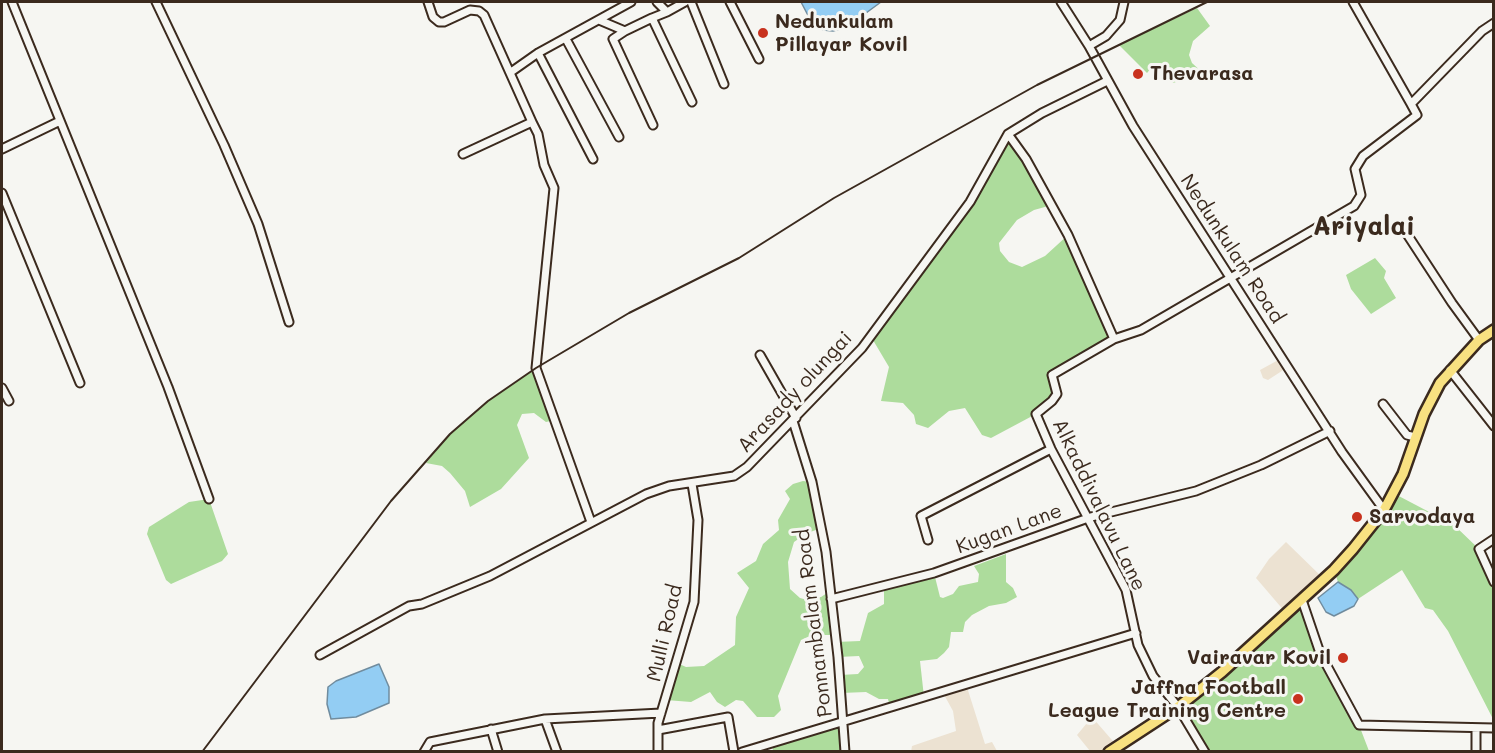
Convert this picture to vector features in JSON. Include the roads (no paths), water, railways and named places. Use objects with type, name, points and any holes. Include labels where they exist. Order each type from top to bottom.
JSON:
[{"type":"highway","points":[[1109,752],[1178,707],[1222,672],[1302,600],[1363,538],[1383,510],[1403,474],[1415,437],[1434,395],[1450,370],[1479,340],[1494,330]]},
{"type":"street","points":[[12,2],[168,387],[208,499]]},
{"type":"street","points":[[156,2],[224,145],[258,224],[290,322]]},
{"type":"street","points":[[428,2],[433,17],[444,22],[470,10],[479,11],[489,25],[538,134],[544,165],[554,188],[536,368],[591,522]]},
{"type":"street","points":[[511,72],[538,53],[631,2]]},
{"type":"street","points":[[657,2],[667,12]]},
{"type":"street","points":[[653,125],[613,39],[685,2]]},
{"type":"street","points":[[691,2],[724,84]]},
{"type":"street","points":[[730,2],[759,58]]},
{"type":"street","name":"Nedunkulam Road","points":[[1061,2],[1089,46],[1107,81],[1231,279],[1383,510]]},
{"type":"street","points":[[1089,46],[1106,36],[1120,20],[1124,2]]},
{"type":"street","points":[[1353,2],[1411,104],[1482,31],[1494,23]]},
{"type":"street","points":[[652,18],[692,102]]},
{"type":"street","points":[[599,20],[626,32]]},
{"type":"street","points":[[566,39],[619,137]]},
{"type":"street","points":[[538,53],[593,159]]},
{"type":"street","name":"Arasady olungai","points":[[320,655],[409,606],[422,604],[490,576],[646,494],[669,486],[734,476],[747,467],[862,348],[970,202],[1008,134],[1042,113],[1107,81]]},
{"type":"street","name":"Alkaddivalavu Lane","points":[[1205,752],[1178,707],[1154,676],[1138,645],[1126,590],[1051,449],[1036,414],[1052,401],[1057,393],[1052,375],[1114,339],[1141,330],[1360,201],[1361,195],[1355,169],[1363,156],[1418,115],[1411,104]]},
{"type":"street","points":[[2,149],[60,121]]},
{"type":"street","points":[[463,154],[532,122]]},
{"type":"street","points":[[1008,134],[1026,159],[1068,235],[1114,339]]},
{"type":"street","points":[[2,193],[80,383]]},
{"type":"street","points":[[1405,231],[1479,340]]},
{"type":"street","name":"Ponnambalam Road","points":[[760,355],[794,420],[812,482],[826,552],[845,752]]},
{"type":"street","points":[[1450,370],[1494,426]]},
{"type":"street","points":[[2,388],[9,401]]},
{"type":"street","points":[[1383,404],[1407,435],[1415,437]]},
{"type":"street","name":"Kugan Lane","points":[[831,599],[934,573],[1087,518],[1196,491],[1261,465],[1330,431]]},
{"type":"street","points":[[928,540],[921,516],[1051,449]]},
{"type":"street","name":"Mulli Road","points":[[658,752],[661,712],[694,602],[698,519],[692,484]]},
{"type":"street","points":[[1494,539],[1479,549],[1494,582]]},
{"type":"street","points":[[1302,600],[1320,653],[1359,725],[1494,728]]},
{"type":"street","points":[[742,752],[1136,633]]},
{"type":"street","points":[[424,752],[430,742],[545,719],[661,712]]},
{"type":"street","points":[[658,730],[728,717],[734,752]]},
{"type":"street","points":[[545,719],[557,752]]},
{"type":"street","points":[[1476,728],[1476,752]]},
{"type":"street","points":[[491,729],[498,752]]},
{"type":"water","points":[[801,2],[881,2],[847,27],[833,31],[823,30],[812,23]]},
{"type":"water","points":[[1338,582],[1351,590],[1358,599],[1354,606],[1334,616],[1326,612],[1318,598]]},
{"type":"water","points":[[379,664],[389,687],[389,703],[356,717],[331,719],[327,704],[328,687],[336,681]]},
{"type":"railway","points":[[202,752],[391,501],[450,434],[488,401],[536,368],[629,313],[739,258],[834,198],[1037,85],[1207,2]]},
{"type":"place","name":"Nedunkulam Pillayar Kovil","points":[[763,33]]},
{"type":"place","name":"Thevarasa","points":[[1138,74]]},
{"type":"place","name":"Sarvodaya","points":[[1357,517]]},
{"type":"place","name":"Vairavar Kovil","points":[[1343,658]]},
{"type":"place","name":"Jaffna Football League Training Centre","points":[[1298,699]]},
{"type":"district","name":"Ariyalai","points":[[1364,227]]}]
